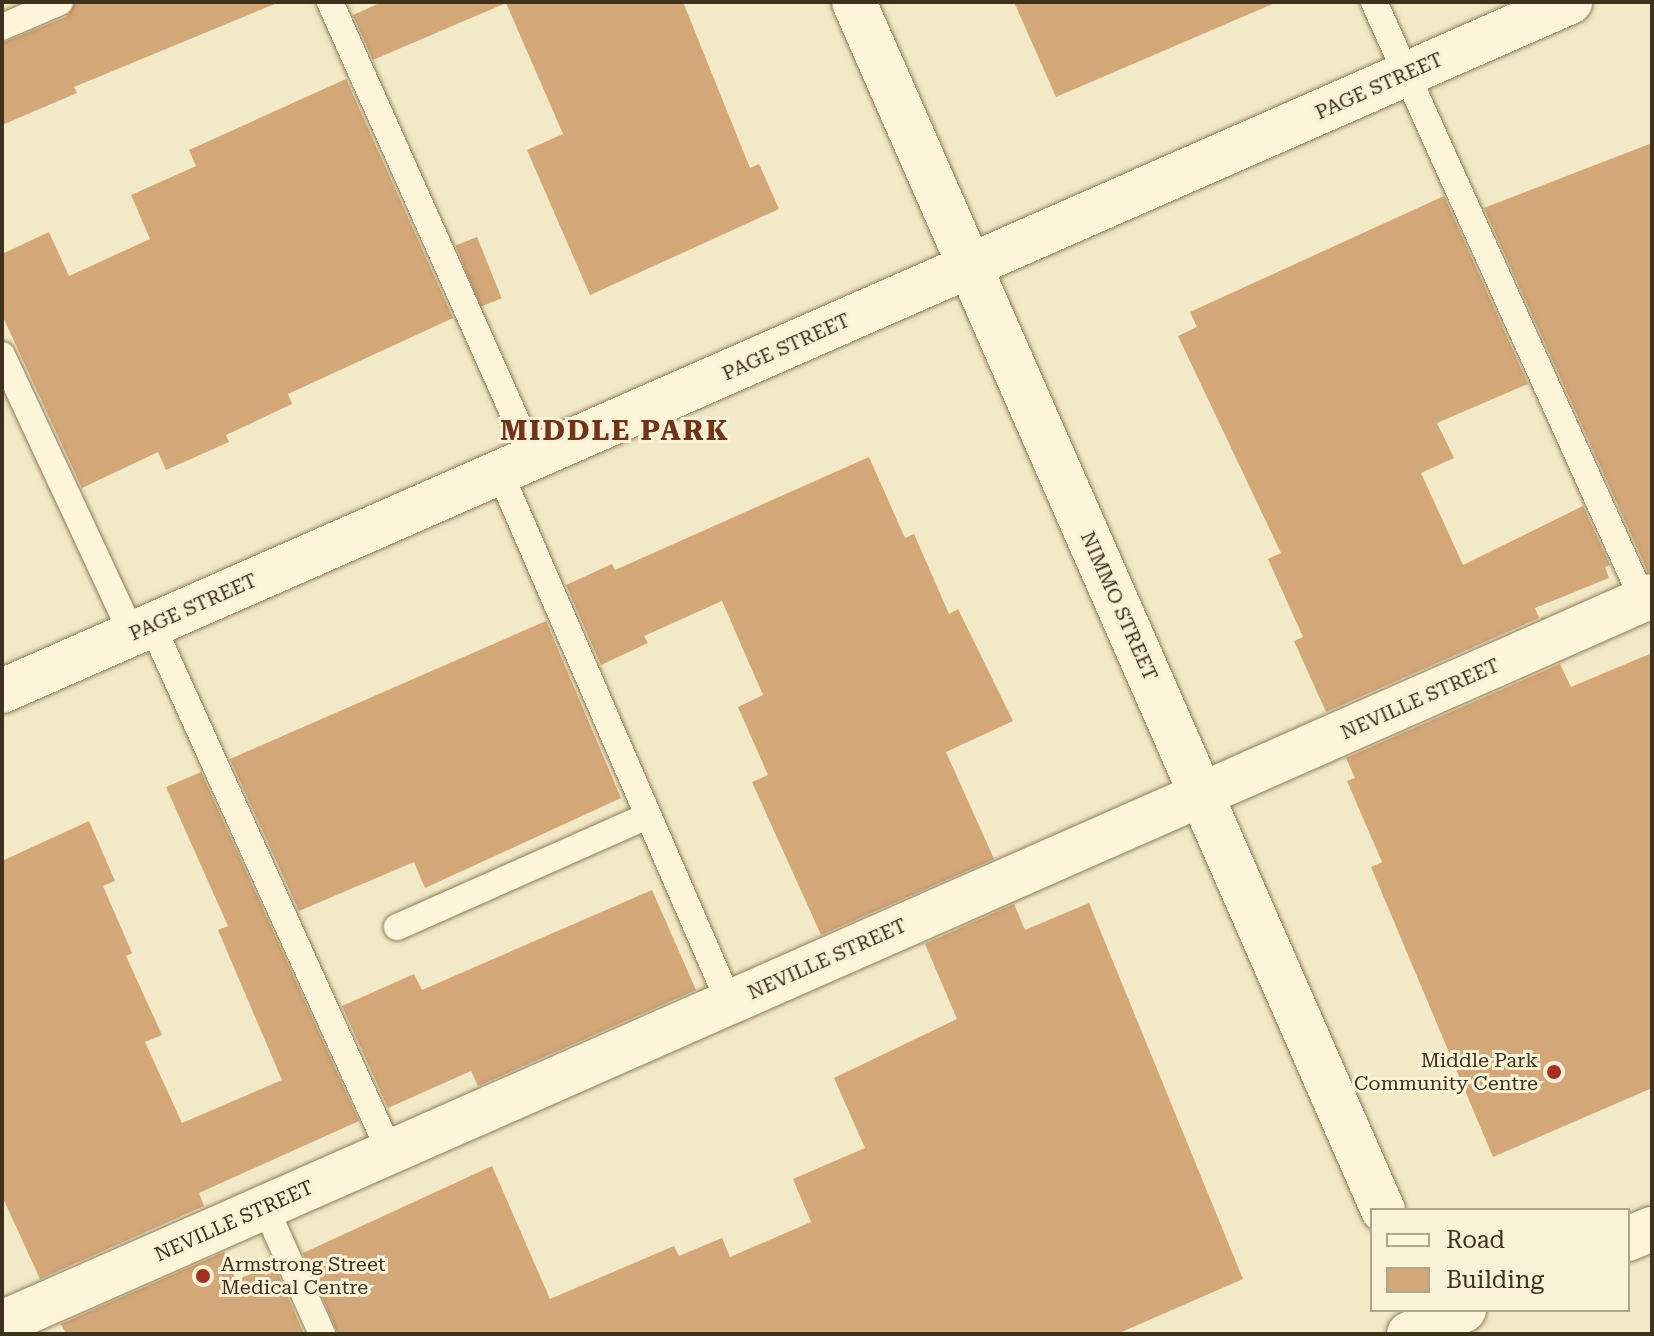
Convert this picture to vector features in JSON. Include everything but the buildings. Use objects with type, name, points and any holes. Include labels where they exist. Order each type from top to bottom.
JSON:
[{"type":"street","name":"NIMMO STREET","points":[[854,2],[1382,1208]]},
{"type":"street","name":"PAGE STREET","points":[[2,691],[1570,2]]},
{"type":"street","name":"NEVILLE STREET","points":[[2,1323],[1647,598]]},
{"type":"street","points":[[1630,1238],[1652,1229]]},
{"type":"lane","points":[[2,27],[60,2]]},
{"type":"lane","points":[[330,2],[517,465],[647,816],[729,1002]]},
{"type":"lane","points":[[1374,2],[1647,598]]},
{"type":"lane","points":[[2,355],[142,630],[390,1152]]},
{"type":"lane","points":[[397,927],[647,816]]},
{"type":"lane","points":[[265,1207],[322,1334]]},
{"type":"place","name":"Middle Park Community Centre","points":[[1554,1072]]},
{"type":"place","name":"Armstrong Street Medical Centre","points":[[203,1276]]},
{"type":"district","name":"MIDDLE PARK","points":[[615,431]]}]
